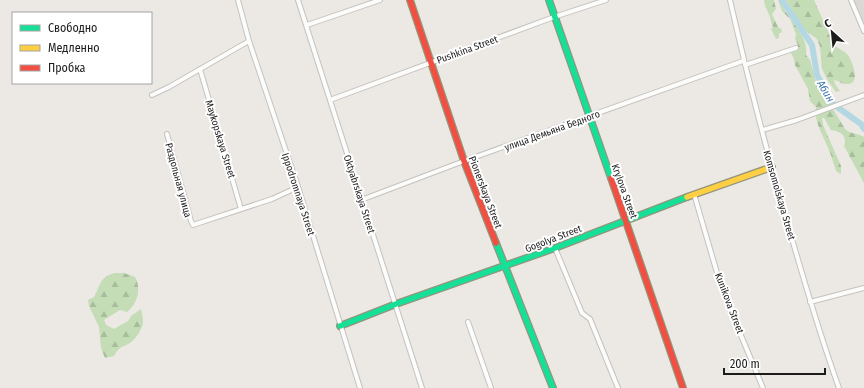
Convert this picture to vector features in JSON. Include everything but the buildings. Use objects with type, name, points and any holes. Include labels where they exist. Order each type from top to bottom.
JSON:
[{"type":"street","name":"Ippodromnaya Street","points":[[238,0],[248,40],[298,187],[360,388]]},
{"type":"street","name":"Oktyabrskaya Street","points":[[298,0],[422,388]]},
{"type":"street","points":[[307,25],[380,0]]},
{"type":"street","name":"Pionerskaya Street","points":[[410,0],[464,161],[553,388]]},
{"type":"street","name":"Krylova Street","points":[[549,0],[588,117],[683,388]]},
{"type":"street","name":"Pushkina Street","points":[[330,100],[606,0]]},
{"type":"street","name":"Komsomolskaya Street","points":[[730,0],[744,63],[772,167],[810,302],[839,388]]},
{"type":"street","points":[[851,0],[864,31]]},
{"type":"street","points":[[152,95],[169,87],[248,40]]},
{"type":"street","name":"улица Демьяна Бедного","points":[[361,200],[464,161],[588,117],[744,63],[796,48]]},
{"type":"street","name":"Maykopskaya Street","points":[[200,69],[241,209]]},
{"type":"street","points":[[762,130],[864,95]]},
{"type":"street","name":"Раздольная улица","points":[[167,134],[193,225],[241,209]]},
{"type":"street","name":"Gogolya Street","points":[[340,326],[396,304],[555,248],[694,194],[772,167]]},
{"type":"street","points":[[241,209],[272,199],[298,187]]},
{"type":"street","name":"Kunikova Street","points":[[694,194],[722,290],[764,388]]},
{"type":"street","points":[[555,248],[582,313],[590,319],[618,388]]},
{"type":"street","points":[[810,302],[864,288]]},
{"type":"street","points":[[468,322],[491,388]]},
{"type":"shaded area","points":[[854,0],[864,0],[864,24]]},
{"type":"green space","points":[[764,0],[774,0],[776,9],[772,14],[778,27],[782,31],[779,33],[779,38],[776,39],[771,29],[773,27]]},
{"type":"green space","points":[[778,0],[780,0],[787,14],[801,33],[806,47],[806,55],[810,60],[816,81],[845,129],[849,132],[864,137],[864,183],[844,146],[844,136],[837,131],[831,130],[824,118],[822,118],[823,125],[841,166],[840,174],[836,171],[818,124],[816,107],[810,101],[808,89],[795,65],[790,51],[798,45],[795,39],[796,34],[790,19],[782,11]]},
{"type":"green space","points":[[786,0],[814,0],[834,45],[849,57],[855,72],[854,81],[850,84],[844,84],[834,80],[840,91],[836,92],[822,69],[820,47],[817,39],[802,28]]},
{"type":"green space","points":[[115,273],[124,273],[135,277],[138,291],[136,301],[131,309],[127,312],[120,310],[104,320],[106,325],[114,329],[128,321],[131,316],[141,309],[143,323],[133,341],[120,348],[114,356],[105,358],[101,348],[99,327],[89,306],[88,300],[94,297],[99,285],[106,276]]},
{"type":"waterway","name":"Абин","points":[[782,0],[812,45],[817,75],[833,104],[861,124],[864,129]]},
{"type":"traffic: fast","points":[[549,0],[611,178]]},
{"type":"traffic: fast","points":[[340,326],[396,304],[555,248],[687,197]]},
{"type":"traffic: fast","points":[[496,243],[553,388]]},
{"type":"traffic: slow","points":[[687,197],[772,167]]},
{"type":"traffic: jam","points":[[410,0],[464,161],[496,243]]},
{"type":"traffic: jam","points":[[611,178],[683,388]]}]
